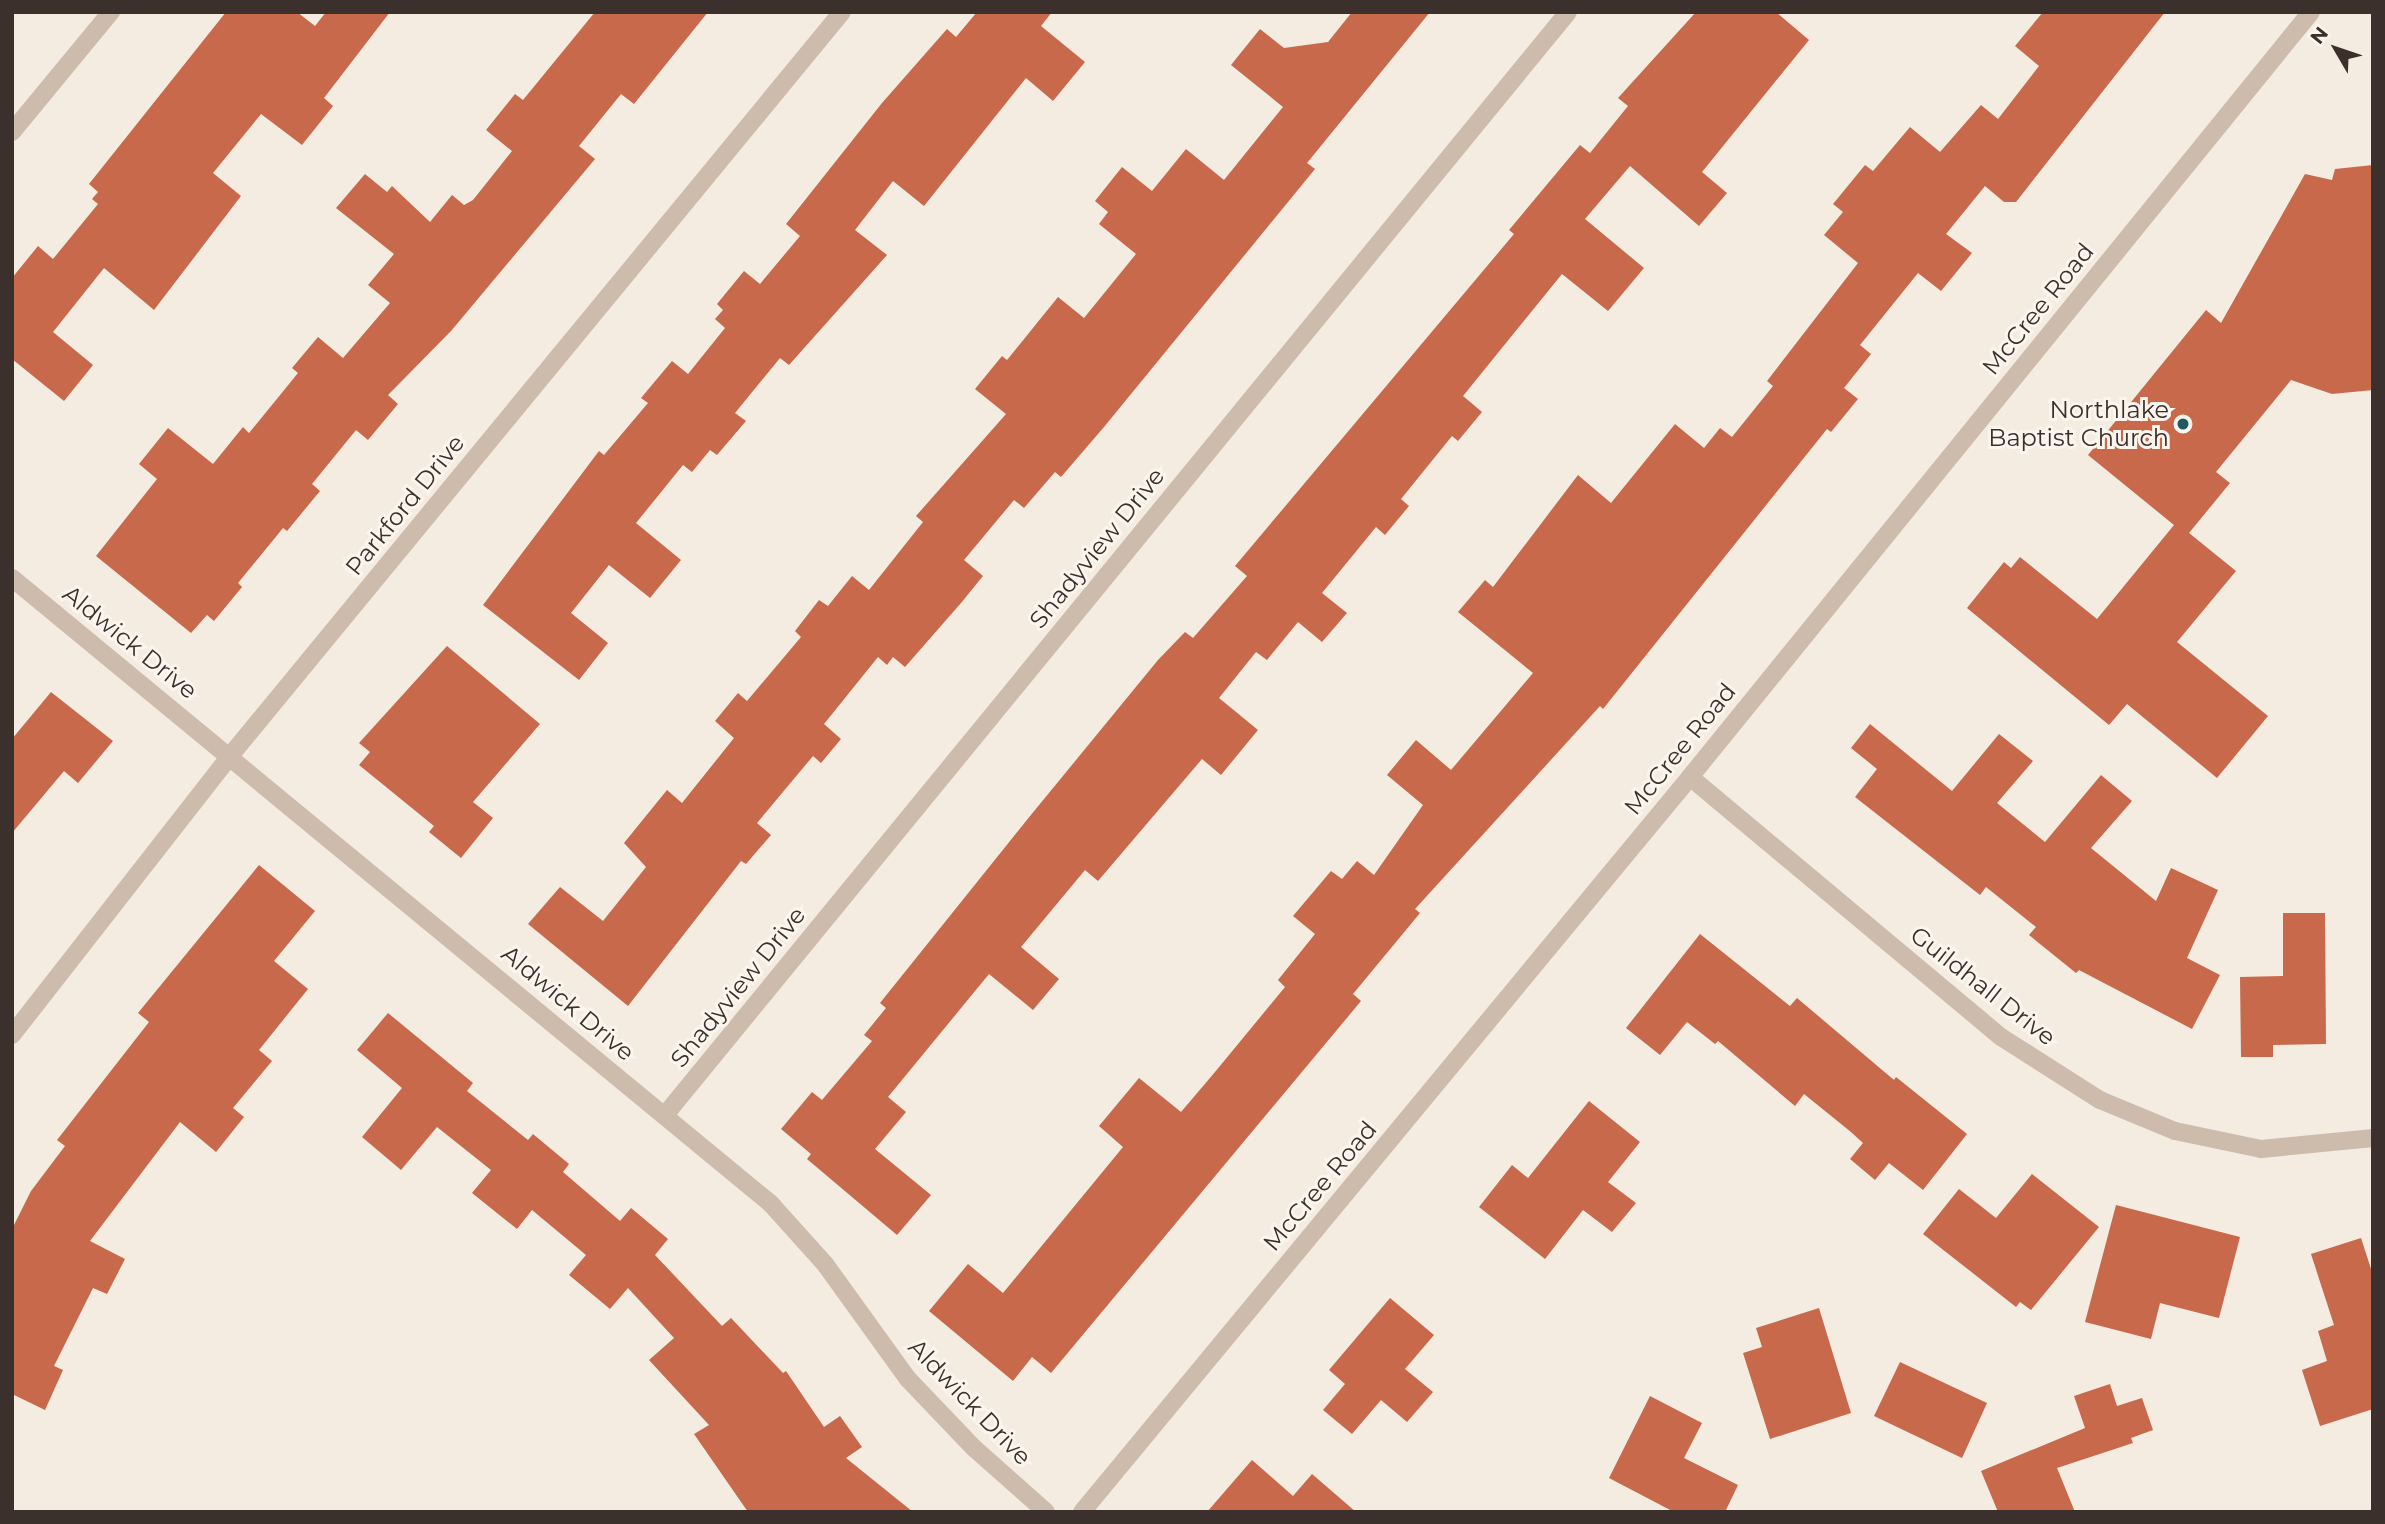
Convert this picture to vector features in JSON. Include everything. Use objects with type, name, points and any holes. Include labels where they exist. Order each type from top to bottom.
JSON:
[{"type":"street","points":[[12,132],[111,12]]},
{"type":"street","name":"Parkford Drive","points":[[12,1035],[230,756],[842,12]]},
{"type":"street","name":"Shadyview Drive","points":[[665,1115],[1567,12]]},
{"type":"street","name":"McCree Road","points":[[1082,1512],[1690,777],[2311,12]]},
{"type":"street","name":"Aldwick Drive","points":[[12,578],[771,1204],[825,1264],[908,1379],[974,1448],[1046,1512]]},
{"type":"street","name":"Guildhall Drive","points":[[1690,777],[2001,1037],[2100,1100],[2175,1131],[2261,1149],[2373,1138]]},
{"type":"building","points":[[226,12],[297,12],[315,26],[326,12],[390,12],[324,98],[333,106],[302,145],[261,114],[213,173],[241,196],[154,310],[104,268],[53,332],[93,365],[64,401],[12,359],[12,278],[38,246],[53,259],[98,204],[92,199],[98,192],[89,184]]},
{"type":"building","points":[[595,12],[708,12],[634,104],[621,94],[579,146],[595,159],[451,331],[388,395],[398,404],[368,440],[356,430],[312,484],[320,491],[287,531],[283,528],[238,583],[242,587],[214,621],[207,615],[191,633],[96,556],[157,479],[139,464],[168,428],[213,464],[243,427],[249,433],[298,373],[292,368],[318,337],[343,358],[390,303],[368,285],[394,254],[336,208],[365,174],[387,192],[392,186],[430,222],[452,195],[464,205],[473,200],[512,151],[486,130],[515,94],[523,100]]},
{"type":"building","points":[[977,12],[1052,12],[1041,26],[1085,62],[1053,101],[1026,78],[924,206],[893,181],[855,230],[887,255],[789,365],[780,358],[735,413],[746,421],[717,455],[710,450],[692,472],[683,465],[636,523],[681,560],[650,598],[609,565],[571,613],[608,643],[579,680],[483,605],[599,451],[604,455],[648,403],[641,398],[672,361],[688,374],[725,328],[715,319],[723,310],[717,304],[744,271],[760,284],[800,236],[786,224],[882,103],[947,29],[956,37]]},
{"type":"building","points":[[1352,12],[1430,12],[1307,163],[1315,169],[1104,427],[1061,477],[1055,472],[1024,508],[1014,500],[964,560],[983,576],[961,603],[905,667],[893,657],[887,665],[878,657],[824,724],[841,739],[821,763],[813,756],[757,823],[771,835],[746,864],[741,861],[628,1006],[528,924],[560,887],[603,921],[646,867],[624,843],[667,790],[682,803],[734,738],[715,721],[738,693],[747,701],[801,637],[795,631],[819,600],[828,606],[852,576],[869,590],[923,522],[916,516],[1006,414],[975,389],[1002,356],[1007,360],[1058,297],[1084,318],[1136,254],[1099,224],[1108,212],[1095,201],[1122,167],[1152,191],[1186,149],[1224,180],[1283,107],[1231,65],[1260,29],[1284,48],[1328,42]]},
{"type":"building","points":[[1696,12],[1776,12],[1809,40],[1702,172],[1727,193],[1699,226],[1630,166],[1585,219],[1644,268],[1608,311],[1562,274],[1463,396],[1482,412],[1458,441],[1452,436],[1401,499],[1409,506],[1385,535],[1376,527],[1322,593],[1347,613],[1322,642],[1298,622],[1267,660],[1256,652],[1219,698],[1258,730],[1221,775],[1202,759],[1098,881],[1085,870],[1021,947],[1059,979],[1033,1010],[989,974],[888,1097],[906,1112],[875,1149],[931,1195],[897,1235],[807,1159],[811,1154],[781,1129],[812,1092],[822,1100],[872,1041],[864,1035],[886,1008],[880,1003],[1158,660],[1185,632],[1193,638],[1247,576],[1235,566],[1514,234],[1509,230],[1580,145],[1590,153],[1628,106],[1618,98]]},
{"type":"building","points":[[2043,12],[2165,12],[2016,202],[2004,202],[1985,186],[1946,234],[1972,253],[1941,291],[1918,273],[1860,345],[1871,354],[1844,388],[1858,399],[1831,432],[1827,429],[1603,709],[1600,706],[1415,909],[1420,913],[1353,994],[1361,1001],[1051,1373],[1032,1357],[1013,1381],[929,1311],[968,1264],[1003,1293],[1123,1147],[1099,1126],[1139,1078],[1181,1112],[1285,987],[1278,980],[1315,934],[1293,916],[1331,871],[1342,879],[1357,861],[1374,875],[1423,805],[1387,775],[1416,740],[1451,770],[1533,673],[1458,612],[1485,580],[1493,587],[1578,475],[1611,503],[1675,424],[1704,448],[1720,428],[1732,437],[1773,386],[1767,381],[1858,263],[1824,235],[1843,212],[1833,204],[1865,165],[1873,171],[1910,127],[1940,152],[1981,105],[1998,119],[2039,66],[2015,46]]},
{"type":"building","name":"Northlake Baptist Church","points":[[2373,165],[2373,390],[2332,394],[2291,380],[2216,472],[2230,483],[2189,533],[2236,571],[2177,642],[2268,716],[2217,778],[2127,704],[2109,725],[1967,608],[2004,562],[2011,568],[2020,557],[2097,619],[2174,525],[2088,455],[2206,310],[2221,323],[2305,174],[2332,180],[2335,169]]},
{"type":"building","points":[[447,646],[540,724],[473,802],[493,818],[461,858],[429,832],[434,826],[359,765],[370,752],[359,743]]},
{"type":"building","points":[[51,692],[113,741],[78,783],[64,771],[12,833],[12,739]]},
{"type":"building","points":[[1870,724],[1952,791],[1999,734],[2033,761],[1997,803],[2045,842],[2101,775],[2132,801],[2091,848],[2156,901],[2171,868],[2218,890],[2187,958],[2220,975],[2192,1029],[2079,970],[2076,973],[2029,935],[2036,927],[1986,887],[1980,895],[1855,797],[1877,769],[1851,748]]},
{"type":"building","points":[[259,865],[315,911],[274,961],[308,989],[259,1050],[272,1061],[233,1108],[244,1117],[216,1152],[180,1122],[90,1241],[125,1259],[107,1294],[93,1288],[54,1366],[63,1370],[45,1410],[12,1394],[12,1229],[31,1191],[65,1146],[57,1140],[149,1022],[138,1013]]},
{"type":"building","points":[[2283,913],[2325,913],[2326,1044],[2273,1045],[2273,1057],[2241,1057],[2240,977],[2283,976]]},
{"type":"building","points":[[1700,934],[1790,1006],[1797,998],[1894,1080],[1896,1077],[1967,1134],[1923,1190],[1889,1163],[1875,1180],[1850,1159],[1863,1143],[1851,1132],[1804,1094],[1795,1106],[1718,1041],[1715,1044],[1687,1022],[1660,1055],[1626,1028]]},
{"type":"building","points":[[388,1013],[473,1083],[467,1091],[528,1140],[533,1134],[569,1164],[563,1172],[620,1221],[631,1208],[668,1239],[655,1255],[722,1326],[731,1318],[783,1373],[786,1371],[824,1427],[840,1416],[862,1447],[846,1458],[913,1512],[748,1512],[694,1434],[709,1425],[649,1360],[674,1338],[628,1288],[610,1309],[569,1275],[586,1255],[532,1210],[517,1229],[472,1193],[491,1170],[437,1127],[401,1170],[362,1137],[402,1088],[357,1050]]},
{"type":"building","points":[[1589,1101],[1640,1142],[1608,1182],[1636,1203],[1612,1232],[1583,1210],[1545,1259],[1479,1207],[1512,1165],[1528,1178]]},
{"type":"building","points":[[2032,1174],[2099,1227],[2031,1310],[2020,1302],[2016,1307],[1923,1234],[1959,1189],[1996,1218]]},
{"type":"building","points":[[2116,1205],[2240,1237],[2219,1318],[2160,1303],[2151,1339],[2085,1322]]},
{"type":"building","points":[[2361,1238],[2373,1275],[2373,1409],[2320,1426],[2302,1370],[2327,1361],[2318,1331],[2334,1325],[2311,1254]]},
{"type":"building","points":[[1390,1298],[1434,1335],[1405,1369],[1433,1392],[1407,1422],[1381,1400],[1352,1434],[1323,1410],[1345,1384],[1329,1370]]},
{"type":"building","points":[[1819,1308],[1851,1413],[1770,1439],[1743,1353],[1762,1347],[1756,1328]]},
{"type":"building","points":[[1900,1362],[1987,1403],[1962,1458],[1874,1416]]},
{"type":"building","points":[[2110,1384],[2117,1406],[2142,1398],[2153,1430],[2131,1438],[2133,1443],[2057,1468],[2075,1512],[1998,1512],[1981,1471],[2085,1428],[2074,1396]]},
{"type":"building","points":[[1650,1396],[1702,1423],[1684,1458],[1738,1485],[1725,1512],[1674,1512],[1609,1478]]},
{"type":"building","points":[[1252,1460],[1293,1496],[1312,1474],[1356,1512],[1207,1512]]},
{"type":"place","name":"Northlake Baptist Church","points":[[2183,424]]}]
